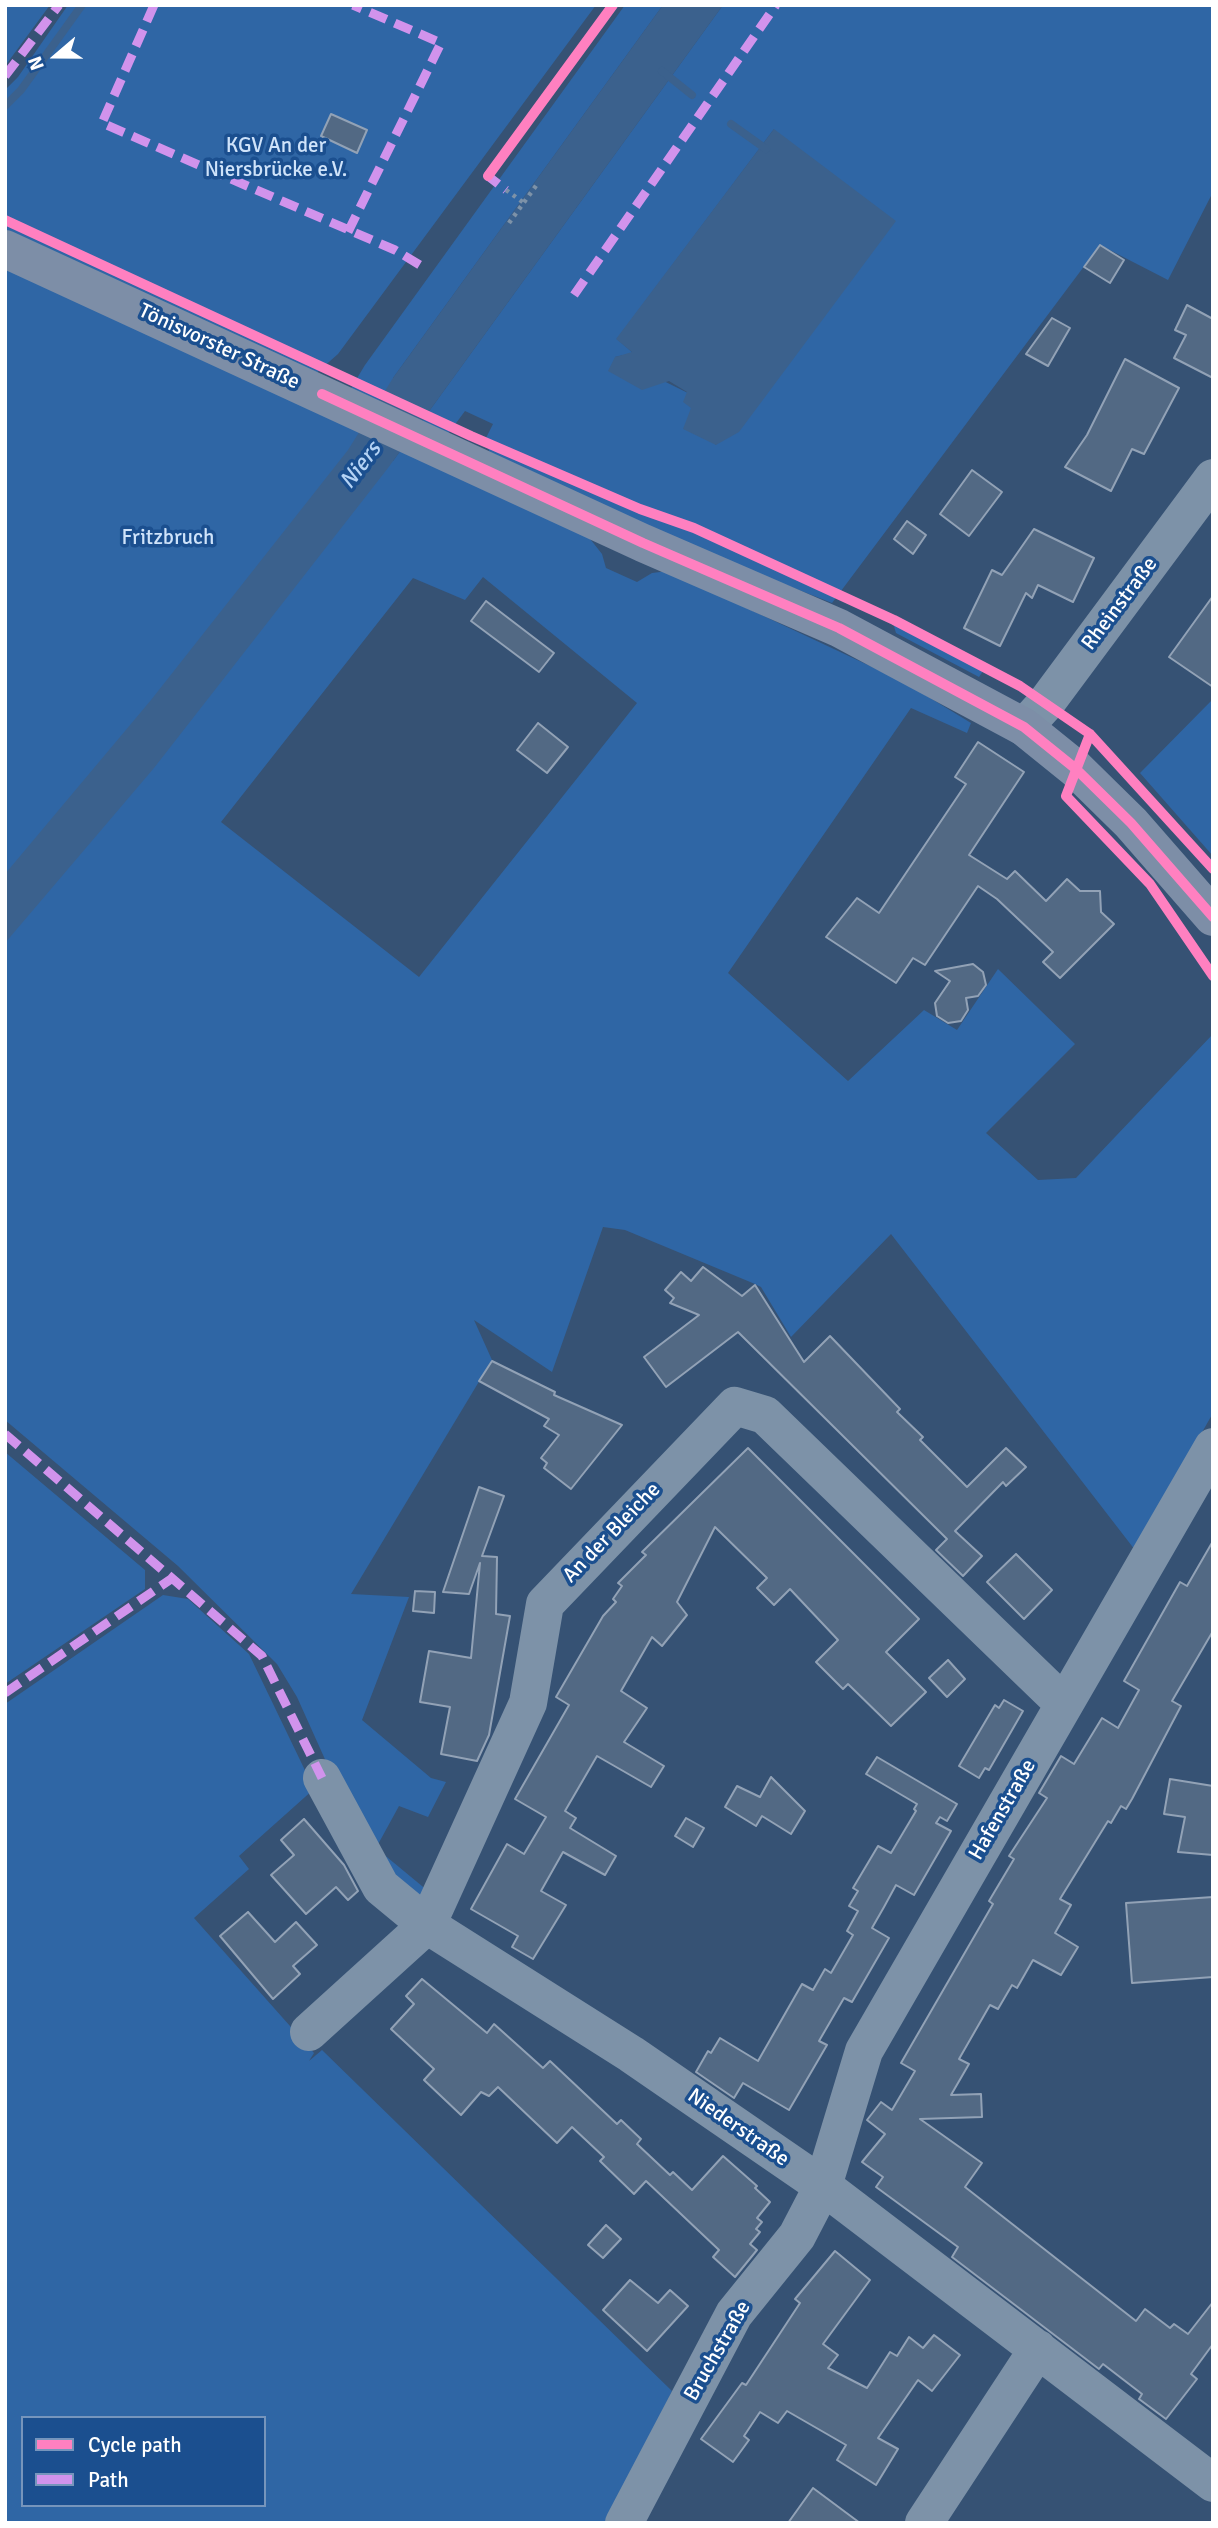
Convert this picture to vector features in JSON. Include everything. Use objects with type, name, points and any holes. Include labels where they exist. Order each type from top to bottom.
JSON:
[{"type":"main road","name":"Tönisvorster Straße","points":[[5,249],[643,543],[839,628],[1024,727],[1076,769],[1131,823],[1213,917]]},
{"type":"street","name":"Rheinstraße","points":[[1024,727],[1046,703],[1213,478]]},
{"type":"street","name":"An der Bleiche","points":[[427,1924],[528,1703],[545,1604],[735,1406],[765,1415],[1064,1704]]},
{"type":"street","name":"Hafenstraße","points":[[823,2186],[864,2051],[1213,1447]]},
{"type":"street","points":[[309,2032],[427,1924],[382,1887],[322,1778]]},
{"type":"street","name":"Niederstraße","points":[[427,1924],[631,2054],[823,2186],[1213,2483]]},
{"type":"street","name":"Bruchstraße","points":[[624,2523],[734,2314],[797,2236],[823,2186]]},
{"type":"street","points":[[924,2523],[1038,2348]]},
{"type":"path","points":[[509,223],[538,183]]},
{"type":"path","points":[[506,190],[524,203]]},
{"type":"green space","points":[[5,5],[50,5],[5,66]]},
{"type":"green space","name":"KGV An der Niersbrücke e.V.","points":[[68,5],[596,5],[338,354],[313,376],[5,236],[5,90],[18,77]]},
{"type":"green space","name":"Fritzbruch","points":[[625,5],[663,5],[393,378],[393,461],[723,5],[1213,5],[1213,192],[1168,280],[1100,245],[832,603],[748,570],[491,456],[485,440],[493,424],[465,411],[428,461],[587,535],[602,554],[606,568],[637,582],[652,573],[668,571],[904,682],[971,723],[967,733],[911,708],[728,973],[848,1081],[924,1010],[957,1030],[998,969],[1075,1044],[986,1133],[1038,1180],[1076,1178],[1213,1034],[1213,1413],[1135,1550],[891,1234],[791,1337],[761,1287],[625,1230],[603,1227],[552,1372],[474,1320],[492,1360],[351,1594],[409,1597],[362,1720],[431,1778],[446,1782],[428,1817],[399,1806],[376,1848],[428,1891],[417,1900],[368,1855],[297,1697],[277,1664],[178,1566],[5,1420],[5,266],[333,418],[365,365]],"holes":[[[774,129],[716,445],[691,408],[688,393],[615,357],[633,353],[617,339]],[[483,577],[637,703],[419,977],[221,822],[413,578],[465,600]]]},
{"type":"green space","points":[[893,623],[983,671],[979,677],[896,633]]},
{"type":"green space","points":[[1213,699],[1213,856],[1140,773]]},
{"type":"green space","points":[[5,1452],[145,1570],[145,1589],[5,1684]]},
{"type":"green space","points":[[163,1595],[188,1599],[249,1654],[314,1789],[239,1856],[249,1869],[194,1918],[314,2053],[309,2061],[322,2050],[672,2391],[608,2523],[5,2523],[5,1704]]},
{"type":"water","name":"Niers","points":[[663,5],[723,5],[388,468],[154,768],[5,943],[5,874],[151,700],[348,450],[393,378]]},
{"type":"water","points":[[774,129],[896,221],[739,432],[716,445],[683,429],[691,408],[683,402],[687,392],[669,381],[642,390],[608,371],[615,357],[632,352],[616,339]]},
{"type":"building","points":[[331,114],[367,130],[357,153],[321,136]]},
{"type":"building","points":[[1100,245],[1124,260],[1110,283],[1084,267]]},
{"type":"building","points":[[1187,305],[1213,319],[1213,378],[1174,358],[1186,335],[1175,330]]},
{"type":"building","points":[[1052,318],[1070,328],[1048,366],[1026,354]]},
{"type":"building","points":[[1125,359],[1179,388],[1144,454],[1132,449],[1111,491],[1065,467],[1087,435]]},
{"type":"building","points":[[972,470],[1002,492],[969,536],[940,514]]},
{"type":"building","points":[[907,521],[926,535],[913,554],[894,539]]},
{"type":"building","points":[[1034,529],[1094,558],[1073,602],[1038,585],[1032,598],[1026,593],[1000,646],[964,628],[992,570],[1002,575]]},
{"type":"building","points":[[1213,596],[1213,687],[1169,657]]},
{"type":"building","points":[[486,601],[554,653],[539,672],[471,621]]},
{"type":"building","points":[[538,723],[568,747],[547,773],[517,750]]},
{"type":"building","points":[[978,742],[1024,772],[969,855],[1007,879],[1015,871],[1046,901],[1067,879],[1080,891],[1100,891],[1101,912],[1114,924],[1060,978],[1043,962],[1053,952],[997,899],[978,886],[925,965],[913,958],[896,983],[826,937],[857,898],[879,913],[966,784],[955,777]]},
{"type":"building","points":[[973,964],[983,972],[986,985],[978,996],[966,998],[968,1010],[961,1021],[948,1023],[937,1016],[935,1003],[950,981],[935,971]]},
{"type":"building","points":[[703,1267],[742,1296],[755,1285],[804,1362],[830,1336],[900,1409],[897,1412],[923,1437],[920,1440],[967,1487],[1006,1448],[1026,1467],[1006,1486],[1003,1482],[955,1531],[982,1556],[963,1576],[936,1550],[947,1539],[738,1332],[666,1387],[644,1357],[699,1315],[670,1303],[674,1298],[665,1290],[681,1272],[691,1281]]},
{"type":"building","points":[[492,1361],[555,1392],[554,1395],[622,1425],[571,1489],[544,1468],[547,1463],[541,1458],[559,1435],[544,1426],[549,1419],[479,1381]]},
{"type":"building","points":[[748,1448],[919,1619],[886,1652],[926,1692],[891,1726],[848,1684],[843,1689],[816,1662],[838,1640],[790,1589],[774,1605],[757,1588],[767,1578],[715,1527],[677,1602],[687,1615],[662,1646],[652,1637],[621,1691],[647,1708],[624,1742],[664,1766],[651,1787],[597,1756],[565,1811],[576,1818],[570,1828],[616,1856],[605,1875],[563,1852],[541,1891],[566,1905],[533,1959],[512,1947],[518,1936],[471,1909],[507,1844],[524,1854],[546,1817],[515,1799],[569,1705],[556,1697],[603,1616],[616,1602],[613,1599],[622,1586],[618,1583],[646,1555],[642,1552]]},
{"type":"building","points":[[479,1487],[504,1496],[482,1556],[497,1557],[496,1614],[510,1616],[489,1735],[477,1761],[441,1754],[450,1707],[420,1702],[429,1651],[471,1658],[480,1563],[469,1594],[443,1592]]},
{"type":"building","points":[[1213,1541],[1213,1631],[1172,1701],[1181,1706],[1126,1809],[1121,1806],[1111,1823],[1108,1821],[1060,1899],[1071,1905],[1055,1933],[1078,1947],[1061,1975],[1033,1960],[1017,1988],[1012,1985],[998,2009],[990,2005],[959,2059],[969,2064],[951,2095],[981,2094],[982,2117],[920,2119],[982,2163],[965,2187],[1136,2321],[1145,2309],[1170,2328],[1174,2324],[1188,2334],[1213,2302],[1213,2344],[1191,2374],[1197,2379],[1166,2419],[1139,2399],[1142,2394],[1103,2364],[1099,2369],[952,2257],[958,2247],[876,2187],[883,2177],[862,2162],[885,2134],[867,2120],[881,2102],[892,2110],[915,2071],[901,2063],[993,1904],[989,1901],[1014,1859],[1009,1856],[1047,1798],[1039,1793],[1061,1756],[1074,1764],[1102,1718],[1118,1728],[1139,1690],[1124,1681],[1180,1582],[1187,1586]]},
{"type":"building","points":[[1016,1554],[1052,1590],[1024,1619],[987,1582]]},
{"type":"building","points":[[415,1591],[435,1592],[434,1613],[413,1611]]},
{"type":"building","points":[[948,1660],[965,1679],[947,1697],[929,1678]]},
{"type":"building","points":[[1004,1700],[1023,1711],[989,1770],[985,1768],[979,1778],[959,1766],[995,1705],[999,1708]]},
{"type":"building","points":[[877,1757],[957,1804],[947,1821],[940,1817],[936,1823],[951,1831],[914,1895],[896,1885],[872,1928],[889,1938],[852,2002],[844,1998],[819,2041],[827,2045],[789,2110],[743,2083],[734,2098],[696,2072],[708,2051],[711,2053],[720,2038],[758,2061],[802,1984],[813,1990],[825,1969],[831,1973],[853,1935],[847,1931],[858,1911],[849,1906],[858,1891],[853,1888],[878,1846],[891,1853],[916,1811],[914,1809],[917,1804],[866,1774]]},
{"type":"building","points":[[771,1777],[805,1811],[791,1834],[762,1816],[756,1826],[725,1807],[737,1786],[760,1797]]},
{"type":"building","points":[[1170,1779],[1213,1786],[1213,1855],[1178,1852],[1185,1817],[1164,1814]]},
{"type":"building","points":[[686,1818],[704,1828],[693,1847],[675,1836]]},
{"type":"building","points":[[304,1819],[344,1865],[358,1891],[348,1900],[336,1887],[306,1914],[271,1875],[294,1855],[281,1840]]},
{"type":"building","points":[[1213,1897],[1213,1977],[1132,1983],[1126,1903]]},
{"type":"building","points":[[248,1912],[275,1942],[296,1922],[317,1945],[293,1966],[300,1974],[273,1999],[220,1936]]},
{"type":"building","points":[[422,1979],[487,2033],[494,2024],[543,2068],[550,2061],[617,2124],[621,2120],[641,2139],[637,2144],[670,2175],[673,2172],[692,2190],[723,2156],[757,2186],[755,2188],[770,2202],[757,2218],[762,2222],[756,2229],[760,2232],[750,2244],[757,2250],[735,2277],[713,2257],[719,2250],[646,2181],[634,2194],[600,2161],[604,2157],[572,2127],[557,2143],[498,2087],[489,2096],[481,2092],[461,2115],[424,2080],[434,2069],[391,2029],[414,2004],[406,1996]]},
{"type":"building","points":[[606,2225],[621,2239],[603,2258],[588,2245]]},
{"type":"building","points":[[835,2251],[870,2280],[823,2344],[838,2355],[828,2368],[867,2388],[890,2352],[897,2356],[909,2337],[923,2348],[934,2335],[960,2355],[932,2391],[918,2380],[878,2438],[898,2449],[876,2485],[837,2460],[846,2445],[787,2411],[778,2423],[760,2412],[744,2436],[749,2440],[733,2462],[701,2439],[742,2383],[746,2385],[800,2303],[795,2299]]},
{"type":"building","points":[[630,2280],[658,2303],[670,2290],[688,2306],[647,2351],[603,2310]]},
{"type":"building","points":[[813,2488],[860,2523],[788,2523]]},
{"type":"waterway","points":[[5,106],[21,90],[82,5]]},
{"type":"waterway","points":[[662,71],[692,95]]},
{"type":"waterway","points":[[731,124],[766,149]]},
{"type":"marked path","points":[[5,76],[59,5]]},
{"type":"marked path","points":[[154,5],[102,123],[395,250],[420,265]]},
{"type":"marked path","points":[[348,232],[441,43],[353,5]]},
{"type":"marked path","points":[[574,295],[776,5]]},
{"type":"marked path","points":[[491,172],[488,176],[506,190]]},
{"type":"marked path","points":[[5,1434],[262,1656],[322,1778]]},
{"type":"marked path","points":[[5,1693],[174,1577]]},
{"type":"cycle path","points":[[488,176],[613,5]]},
{"type":"cycle path","points":[[5,220],[471,436],[640,509],[694,528],[894,620],[1020,686],[1090,734],[1213,869]]},
{"type":"cycle path","points":[[322,394],[643,543],[839,628],[1024,727],[1076,769],[1131,823],[1213,917]]},
{"type":"cycle path","points":[[1090,734],[1066,796],[1150,884],[1213,976]]}]
